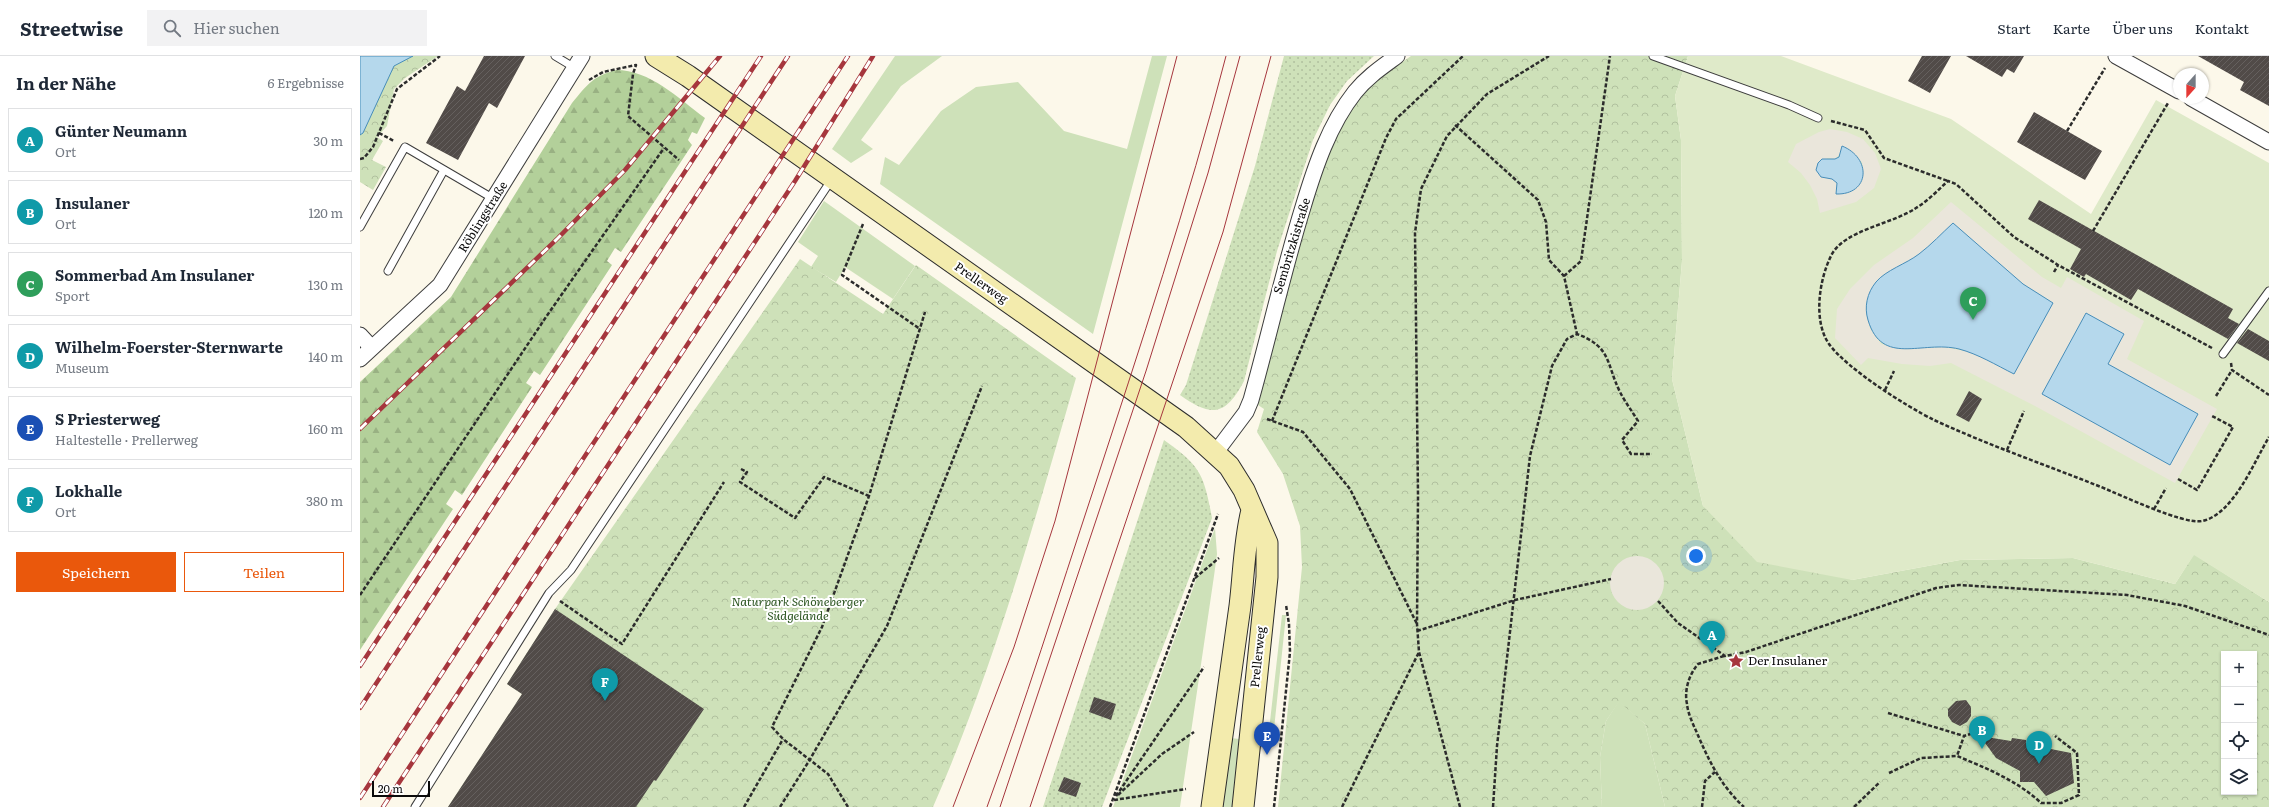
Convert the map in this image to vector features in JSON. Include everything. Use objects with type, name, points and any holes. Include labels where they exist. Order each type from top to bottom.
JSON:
[{"type":"main road","name":"Prellerweg","points":[[656,56],[688,76],[1186,428],[1216,452],[1236,476],[1267,544],[1268,560],[1243,807]]},
{"type":"main road","name":"Prellerweg","points":[[675,56],[688,76]]},
{"type":"main road","name":"Prellerweg","points":[[1212,807],[1243,583],[1245,539],[1252,510]]},
{"type":"street","name":"Sembritzkistraße","points":[[1216,452],[1246,412],[1251,400],[1288,255],[1308,192],[1327,141],[1336,122],[1356,91],[1368,78],[1396,56]]},
{"type":"street","points":[[2111,61],[2173,95]]},
{"type":"street","name":"Röblingstraße","points":[[360,359],[440,285],[578,62]]},
{"type":"street","points":[[2202,104],[2269,142]]},
{"type":"street","points":[[360,335],[372,348]]},
{"type":"lane","points":[[555,56],[578,62]]},
{"type":"lane","points":[[1652,56],[1774,100],[1818,118]]},
{"type":"lane","points":[[360,228],[404,147],[494,199]]},
{"type":"lane","points":[[388,271],[444,170]]},
{"type":"lane","points":[[415,807],[549,593],[571,570],[832,179]]},
{"type":"lane","points":[[2223,354],[2269,291]]},
{"type":"path","points":[[360,159],[364,158],[373,147],[397,89],[440,56]]},
{"type":"path","points":[[1272,421],[1386,138],[1396,119],[1463,56]]},
{"type":"path","points":[[1460,807],[1419,652],[1417,630],[1418,494],[1415,233],[1421,189],[1440,148],[1455,125],[1487,94],[1549,56]]},
{"type":"path","points":[[1564,276],[1581,261],[1610,56]]},
{"type":"path","points":[[2067,131],[2111,61]]},
{"type":"path","points":[[584,85],[603,72],[636,65],[633,74],[628,116],[679,160]]},
{"type":"path","points":[[2093,230],[2173,98]]},
{"type":"path","points":[[1818,118],[1866,130],[1884,158],[1956,184],[2014,238],[2058,265],[2145,313]]},
{"type":"path","points":[[1455,125],[1538,200],[1546,222],[1549,260],[1564,276],[1577,334]]},
{"type":"path","points":[[360,595],[542,324],[664,148]]},
{"type":"path","points":[[1948,181],[1916,209],[1844,241],[1831,254],[1822,281],[1821,328],[1830,344],[1856,370],[1885,390],[1934,419],[2154,509],[2200,522],[2216,516],[2225,509],[2238,491],[2269,437]]},
{"type":"path","points":[[863,224],[842,275],[920,329]]},
{"type":"path","points":[[2054,272],[2058,265]]},
{"type":"path","points":[[848,807],[828,774],[783,739],[772,727],[822,627],[869,496],[925,312]]},
{"type":"path","points":[[1493,807],[1497,746],[1530,456],[1552,366],[1566,338],[1577,334],[1590,339],[1600,346],[1609,360],[1619,391],[1638,421],[1622,440],[1631,454],[1652,454]]},
{"type":"path","points":[[2216,396],[2232,370]]},
{"type":"path","points":[[1885,390],[1894,371]]},
{"type":"path","points":[[780,807],[887,626],[982,386]]},
{"type":"path","points":[[2007,450],[2024,411]]},
{"type":"path","points":[[2178,479],[2197,490],[2233,427],[2212,416]]},
{"type":"path","points":[[1267,419],[1303,432],[1350,489],[1417,624]]},
{"type":"path","points":[[741,469],[747,472],[740,482],[795,518],[824,477],[869,496]]},
{"type":"path","points":[[549,593],[622,644],[724,482]]},
{"type":"path","points":[[2154,509],[2166,488]]},
{"type":"path","points":[[1110,807],[1218,514]]},
{"type":"path","points":[[1194,578],[1219,558]]},
{"type":"path","points":[[1417,630],[1514,600],[1611,579]]},
{"type":"path","points":[[1744,807],[1715,772],[1686,704],[1686,691],[1693,671],[1698,664],[1725,656],[1746,652],[1936,588],[1959,585],[2127,595],[2185,606],[2269,635]]},
{"type":"path","points":[[1658,601],[1678,623],[1725,656]]},
{"type":"path","points":[[1274,807],[1290,652],[1289,624],[1285,602]]},
{"type":"path","points":[[1342,807],[1419,652]]},
{"type":"path","points":[[1113,800],[1204,666]]},
{"type":"path","points":[[1888,713],[1964,736],[1989,728]]},
{"type":"path","points":[[1113,800],[1162,754],[1194,732]]},
{"type":"path","points":[[1957,756],[1964,736]]},
{"type":"path","points":[[1890,773],[1921,758],[1957,756],[1982,766],[2028,791],[2041,803],[2061,803],[2079,796],[2077,753],[2055,736]]},
{"type":"path","points":[[744,807],[783,739]]},
{"type":"path","points":[[1702,807],[1705,781],[1715,772]]},
{"type":"path","points":[[1854,807],[1880,782]]},
{"type":"path","points":[[1113,800],[1186,790]]},
{"type":"green space","points":[[360,56],[438,56],[405,78],[394,89],[387,126],[377,137],[383,141],[372,160],[386,167],[373,190],[360,182]]},
{"type":"green space","points":[[895,56],[942,56],[901,86],[861,140],[873,149],[851,163],[832,149]]},
{"type":"green space","points":[[1152,56],[1167,56],[1093,334],[880,184],[885,157],[899,165],[941,111],[976,87],[1018,82],[1064,131],[1127,149]]},
{"type":"green space","points":[[1284,56],[1374,56],[1347,81],[1330,105],[1313,140],[1277,251],[1244,381],[1237,393],[1224,407],[1216,410],[1209,410],[1200,407],[1180,395],[1186,385],[1255,166]]},
{"type":"green space","points":[[1411,56],[1688,56],[1675,96],[1681,140],[1682,261],[1672,379],[1703,506],[1852,580],[1960,560],[2073,558],[2175,584],[2194,554],[2269,602],[2269,807],[1665,807],[1645,724],[1619,702],[1606,721],[1600,757],[1602,807],[1278,807],[1302,567],[1300,526],[1283,474],[1257,432],[1264,409],[1258,405],[1303,233],[1331,150],[1345,121],[1362,96],[1379,79]]},
{"type":"green space","points":[[1688,56],[1781,56],[1951,119],[2091,214],[2156,100],[2269,163],[2269,602],[2194,555],[2175,584],[2073,558],[1960,560],[1852,580],[1757,562],[1703,506],[1672,379],[1682,261],[1681,140],[1675,96]]},
{"type":"green space","points":[[616,70],[628,71],[652,80],[663,86],[705,118],[697,134],[692,132],[688,140],[692,145],[621,252],[615,248],[607,261],[612,265],[540,375],[534,371],[526,383],[532,387],[462,495],[455,490],[446,504],[453,509],[360,650],[360,382],[451,297],[572,103],[596,78]]},
{"type":"green space","points":[[824,201],[915,266],[893,299],[845,267],[836,282],[811,267],[818,256],[798,242]]},
{"type":"green space","name":"Naturpark Schöneberger Südgelände","points":[[800,259],[883,314],[916,265],[1076,378],[1012,595],[975,702],[933,807],[448,807],[522,694],[507,684],[555,609]]},
{"type":"green space","points":[[1164,440],[1186,457],[1199,473],[1206,491],[1212,518],[1102,807],[1043,807]]},
{"type":"green space","points":[[1215,528],[1217,554],[1180,807],[1113,807]]},
{"type":"green space","points":[[1282,615],[1286,615],[1272,748],[1267,748]]},
{"type":"green space","points":[[1619,701],[1645,724],[1665,807],[1602,807],[1600,757],[1606,721]]},
{"type":"green space","points":[[1231,738],[1239,739],[1232,807],[1222,807]]},
{"type":"shaded area","points":[[1830,129],[1847,132],[1863,139],[1875,153],[1881,169],[1874,188],[1856,202],[1820,213],[1817,199],[1810,185],[1801,173],[1788,162],[1796,144],[1819,132]],"holes":[[[1841,153],[1862,162],[1862,177],[1837,194],[1837,183],[1832,179],[1827,158],[1835,159]]]},
{"type":"shaded area","points":[[1951,202],[2042,277],[2061,288],[2067,277],[2144,321],[2127,359],[2217,409],[2175,483],[2035,406],[1951,363],[1930,366],[1902,364],[1868,358],[1861,365],[1835,338],[1837,309],[1850,289],[1874,265],[1913,238]],"holes":[[[1930,245],[1995,260],[2023,284],[2052,302],[1970,352],[1944,347],[1897,348],[1881,344],[1870,328],[1866,312],[1866,303],[1888,273],[1920,254]],[[2108,364],[2198,414],[2042,394]]]},
{"type":"shaded area","points":[[1637,556],[1647,558],[1656,564],[1662,573],[1664,583],[1662,593],[1656,602],[1647,608],[1637,610],[1627,608],[1618,602],[1612,593],[1610,583],[1612,573],[1618,564],[1627,558]]},
{"type":"water","points":[[360,56],[413,56],[394,66],[363,133],[360,135]]},
{"type":"water","points":[[1842,146],[1852,152],[1858,159],[1862,167],[1863,175],[1861,182],[1856,189],[1847,193],[1836,194],[1837,183],[1832,179],[1821,177],[1816,170],[1818,163],[1822,159],[1835,159],[1839,157]]},
{"type":"water","points":[[1953,223],[2023,284],[2053,303],[2014,374],[1980,357],[1959,349],[1931,347],[1905,349],[1893,347],[1883,343],[1874,334],[1868,320],[1866,305],[1868,295],[1876,282],[1885,274],[1919,254]]},
{"type":"water","points":[[2086,313],[2124,334],[2108,364],[2198,414],[2170,465],[2042,394]]},
{"type":"building","points":[[484,56],[525,56],[497,108],[489,103],[458,160],[426,143],[457,86],[465,91]]},
{"type":"building","points":[[1922,56],[1951,56],[1930,93],[1908,81]]},
{"type":"building","points":[[1966,56],[2024,56],[2014,73],[2007,69],[2002,77]]},
{"type":"building","points":[[2198,56],[2269,56],[2269,106],[2240,90],[2244,82]]},
{"type":"building","points":[[2034,112],[2102,151],[2085,180],[2017,142]]},
{"type":"building","points":[[2039,200],[2233,309],[2228,318],[2239,324],[2228,339],[2138,289],[2131,300],[2086,274],[2084,277],[2070,269],[2081,249],[2028,219]]},
{"type":"building","points":[[2248,329],[2269,341],[2269,361],[2237,343]]},
{"type":"building","points":[[1969,391],[1982,399],[1969,422],[1956,415]]},
{"type":"building","points":[[555,609],[704,709],[656,781],[654,780],[636,807],[448,807],[522,694],[507,684]]},
{"type":"building","points":[[1094,697],[1116,704],[1111,720],[1089,712]]},
{"type":"building","points":[[1966,700],[1971,707],[1971,716],[1967,722],[1960,726],[1952,722],[1948,716],[1948,709],[1956,701]]},
{"type":"building","points":[[1980,736],[2011,741],[2012,738],[2026,740],[2026,744],[2071,753],[2074,783],[2046,796],[2034,782],[2020,782],[2020,771],[1996,758]]},
{"type":"building","points":[[1064,777],[1081,783],[1076,797],[1058,791]]},
{"type":"tram line","points":[[953,807],[1014,647],[1055,521],[1177,56]]},
{"type":"tram line","points":[[987,807],[1028,689],[1146,329],[1196,166],[1226,56]]},
{"type":"tram line","points":[[1000,807],[1146,371],[1208,173],[1240,56]]},
{"type":"tram line","points":[[1030,807],[1223,232],[1271,56]]},
{"type":"railway","points":[[360,429],[558,238],[625,170],[720,56]]},
{"type":"railway","points":[[360,666],[761,56]]},
{"type":"railway","points":[[360,708],[788,56]]},
{"type":"railway","points":[[360,798],[848,56]]},
{"type":"railway","points":[[383,807],[795,181],[873,56]]},
{"type":"place","name":"Sommerbad Am Insulaner","points":[[1973,320]]},
{"type":"place","name":"Günter Neumann","points":[[1712,654]]},
{"type":"place","name":"Der Insulaner","points":[[1736,661]]},
{"type":"place","name":"Lokhalle","points":[[605,701]]},
{"type":"place","name":"Insulaner","points":[[1982,749]]},
{"type":"place","name":"S Priesterweg","points":[[1267,755]]},
{"type":"place","name":"Wilhelm-Foerster-Sternwarte","points":[[2039,764]]}]
